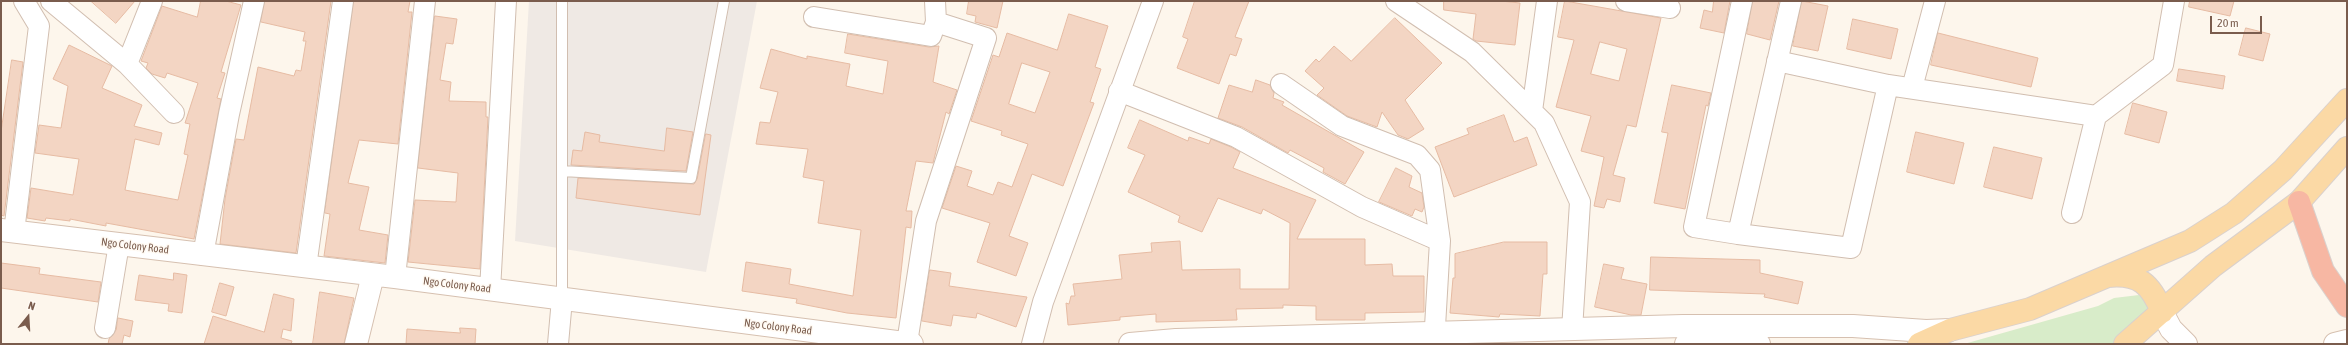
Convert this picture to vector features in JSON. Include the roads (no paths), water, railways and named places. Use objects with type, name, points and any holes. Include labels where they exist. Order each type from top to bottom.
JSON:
[{"type":"highway","points":[[2299,202],[2323,271],[2347,306]]},
{"type":"main road","points":[[1919,344],[1950,330],[2030,309],[2190,240],[2234,213],[2283,170],[2347,100]]},
{"type":"main road","points":[[2124,344],[2213,266],[2299,202],[2347,148]]},
{"type":"main road","points":[[2105,277],[2124,275],[2142,281],[2155,294],[2162,312]]},
{"type":"street","points":[[8,231],[38,26],[24,1]]},
{"type":"street","points":[[50,1],[127,64],[174,113]]},
{"type":"street","points":[[127,64],[152,1]]},
{"type":"street","points":[[203,254],[229,114],[254,1]]},
{"type":"street","points":[[306,267],[343,1]]},
{"type":"street","points":[[395,277],[425,1]]},
{"type":"street","points":[[490,290],[506,1]]},
{"type":"street","points":[[814,17],[931,36],[936,22],[935,1]]},
{"type":"street","points":[[1032,344],[1044,302],[1119,91],[1153,1]]},
{"type":"street","points":[[1396,1],[1472,52],[1544,122],[1580,202],[1572,330]]},
{"type":"street","points":[[1532,111],[1547,1]]},
{"type":"street","points":[[1626,1],[1670,8]]},
{"type":"street","points":[[1742,1],[1694,227],[1851,248],[1888,85]]},
{"type":"street","points":[[1738,234],[1791,1]]},
{"type":"street","points":[[1912,88],[1935,1]]},
{"type":"street","points":[[2072,212],[2096,116],[2162,65],[2174,1]]},
{"type":"street","points":[[907,344],[926,221],[986,38],[936,22]]},
{"type":"street","points":[[1777,61],[1888,85],[2096,116]]},
{"type":"street","points":[[1281,84],[1342,126],[1418,155],[1430,170],[1440,241],[1434,338]]},
{"type":"street","points":[[1119,91],[1236,138],[1362,207],[1440,241]]},
{"type":"street","name":"Ngo Colony Road","points":[[8,231],[395,277],[912,344]]},
{"type":"street","points":[[105,328],[119,244]]},
{"type":"street","points":[[356,344],[373,275]]},
{"type":"street","points":[[558,344],[562,299]]},
{"type":"street","points":[[2162,312],[2171,329],[2186,344]]},
{"type":"street","points":[[1130,344],[1176,340],[1434,338],[1572,330],[1683,326],[1853,326],[1926,331],[1950,330]]},
{"type":"street","points":[[2335,344],[2347,341]]},
{"type":"street","points":[[1686,344],[1759,344]]},
{"type":"lane","points":[[562,1],[562,299]]},
{"type":"lane","points":[[562,171],[691,178],[724,1]]}]
